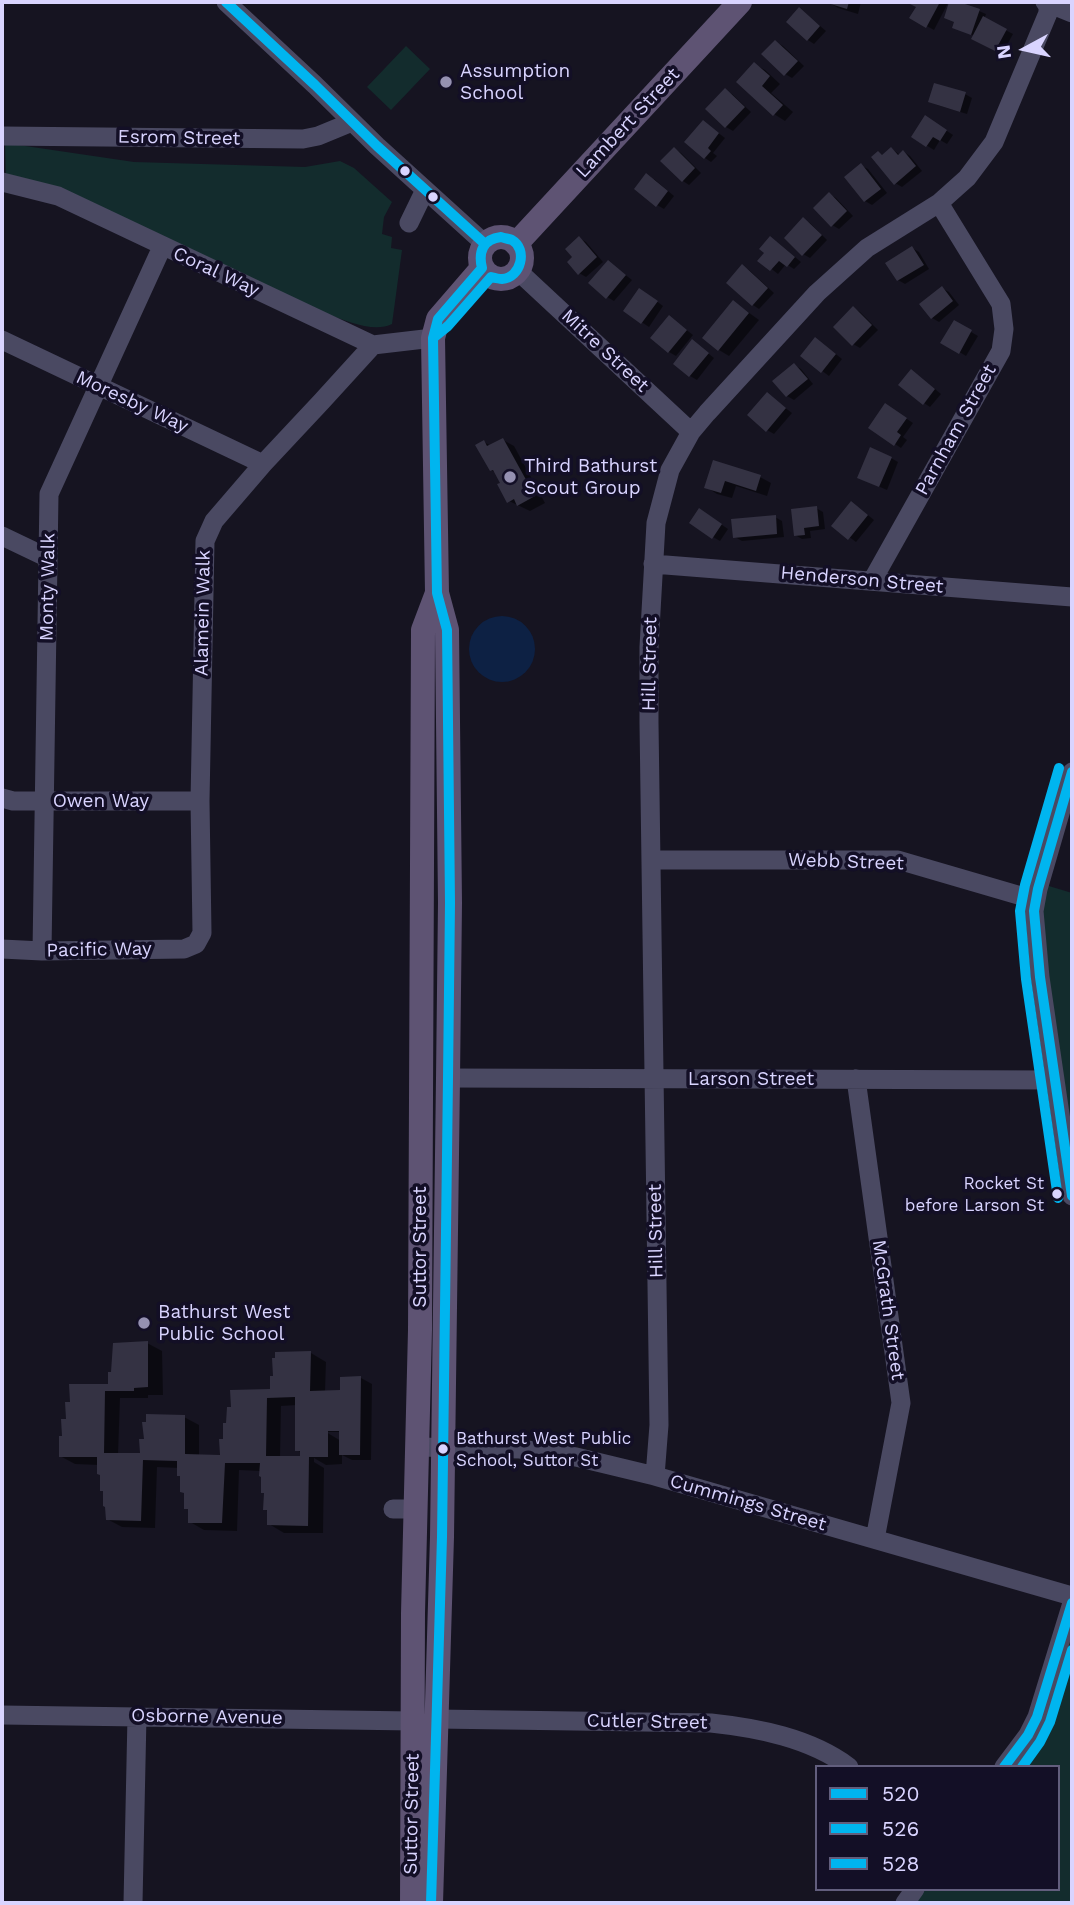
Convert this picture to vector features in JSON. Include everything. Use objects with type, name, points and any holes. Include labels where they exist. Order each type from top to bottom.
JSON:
[{"type":"main road","name":"Lambert Street","points":[[516,244],[740,2]]},
{"type":"main road","points":[[504,237],[516,244],[522,257],[518,271],[503,279],[486,263],[490,239],[504,237]]},
{"type":"main road","name":"Suttor Street","points":[[412,1903],[442,1448],[448,1078],[450,903],[447,630],[437,593],[433,338],[438,319],[486,263]]},
{"type":"main road","name":"Suttor Street","points":[[431,1903],[425,1720],[404,1509],[417,1447],[420,1316],[423,630],[437,593]]},
{"type":"street","points":[[226,2],[425,190],[486,263]]},
{"type":"street","points":[[1047,2],[1072,13]]},
{"type":"street","name":"Hill Street","points":[[655,1476],[659,1425],[649,659],[656,523],[670,470],[691,432],[817,293],[867,248],[939,202],[967,178],[994,142],[1048,13],[1047,2]]},
{"type":"street","name":"Esrom Street","points":[[2,136],[303,139],[352,122]]},
{"type":"street","name":"Coral Way","points":[[2,182],[58,196],[373,345]]},
{"type":"street","points":[[409,223],[425,190]]},
{"type":"street","name":"Parnham Street","points":[[872,581],[1001,351],[1004,328],[1001,304],[939,202]]},
{"type":"street","name":"Monty Walk","points":[[42,951],[49,494],[162,247]]},
{"type":"street","name":"Mitre Street","points":[[518,271],[691,432]]},
{"type":"street","points":[[373,345],[433,338]]},
{"type":"street","name":"Moresby Way","points":[[2,340],[263,464]]},
{"type":"street","name":"Alamein Walk","points":[[196,944],[202,933],[200,800],[205,541],[214,521],[373,345]]},
{"type":"street","points":[[2,536],[48,558]]},
{"type":"street","name":"Henderson Street","points":[[653,564],[1072,597]]},
{"type":"street","points":[[1072,772],[1035,900],[1034,921],[1072,1196]]},
{"type":"street","name":"Owen Way","points":[[2,798],[13,801],[200,800]]},
{"type":"street","name":"Webb Street","points":[[652,860],[898,860],[1035,900]]},
{"type":"street","name":"Pacific Way","points":[[2,949],[184,949],[196,944]]},
{"type":"street","name":"Larson Street","points":[[448,1078],[1055,1080]]},
{"type":"street","name":"McGrath Street","points":[[856,1079],[901,1403],[875,1539]]},
{"type":"street","name":"Cummings Street","points":[[417,1447],[534,1451],[576,1457],[655,1476],[1072,1596]]},
{"type":"street","points":[[1006,1765],[1028,1735],[1037,1717],[1072,1603]]},
{"type":"street","name":"Osborne Avenue","points":[[2,1715],[425,1720]]},
{"type":"street","points":[[133,1903],[137,1716]]},
{"type":"street","name":"Cutler Street","points":[[425,1720],[737,1725],[800,1742],[846,1765]]},
{"type":"green space","points":[[406,46],[430,69],[391,110],[367,87]]},
{"type":"green space","points":[[5,143],[134,162],[305,167],[340,161],[354,168],[392,202],[384,217],[382,234],[392,237],[391,248],[402,250],[392,324],[369,327],[329,315],[6,183]]},
{"type":"green space","points":[[1039,883],[1072,893],[1072,1196]]},
{"type":"green space","points":[[1072,1603],[1072,1903],[905,1903],[914,1891],[1060,1891],[1060,1765],[1006,1765],[1028,1735]]},
{"type":"water","points":[[502,616],[515,619],[525,626],[532,636],[535,649],[532,662],[525,672],[515,679],[502,682],[489,679],[479,672],[472,662],[469,649],[472,636],[479,626],[489,619]]},
{"type":"building","points":[[824,2],[849,2],[847,9]]},
{"type":"building","points":[[906,2],[940,2],[926,28],[909,18],[916,7]]},
{"type":"building","points":[[949,2],[959,2],[980,9],[971,35],[952,28],[954,22],[944,18]]},
{"type":"building","points":[[799,7],[820,26],[807,41],[786,22]]},
{"type":"building","points":[[983,16],[1007,29],[995,51],[971,39]]},
{"type":"building","points":[[775,40],[798,61],[784,76],[761,54]]},
{"type":"building","points":[[754,62],[770,76],[762,86],[783,105],[773,116],[736,82]]},
{"type":"building","points":[[934,83],[966,92],[960,112],[928,102]]},
{"type":"building","points":[[725,88],[745,107],[725,128],[705,109]]},
{"type":"building","points":[[925,115],[947,130],[940,141],[933,137],[926,147],[911,137]]},
{"type":"building","points":[[703,120],[719,133],[704,159],[684,142]]},
{"type":"building","points":[[674,147],[695,168],[682,182],[660,161]]},
{"type":"building","points":[[891,147],[898,155],[903,150],[916,166],[894,185],[871,157],[878,151],[882,155]]},
{"type":"building","points":[[861,163],[881,189],[864,202],[844,177]]},
{"type":"building","points":[[646,173],[668,191],[656,207],[634,189]]},
{"type":"building","points":[[829,192],[847,211],[831,227],[813,208]]},
{"type":"building","points":[[803,217],[822,235],[802,256],[784,238]]},
{"type":"building","points":[[579,236],[597,257],[578,275],[567,262],[572,257],[565,249]]},
{"type":"building","points":[[770,236],[795,257],[787,267],[779,261],[770,271],[757,261],[764,253],[759,249]]},
{"type":"building","points":[[912,246],[924,265],[897,281],[885,263]]},
{"type":"building","points":[[608,260],[626,275],[606,299],[588,283]]},
{"type":"building","points":[[742,264],[768,288],[752,306],[726,283]]},
{"type":"building","points":[[942,286],[953,301],[931,319],[919,304]]},
{"type":"building","points":[[639,288],[658,301],[641,324],[623,311]]},
{"type":"building","points":[[733,300],[749,313],[718,351],[702,338]]},
{"type":"building","points":[[853,306],[872,325],[852,346],[833,327]]},
{"type":"building","points":[[669,315],[687,330],[668,353],[650,338]]},
{"type":"building","points":[[954,320],[972,330],[959,354],[940,343]]},
{"type":"building","points":[[815,337],[836,354],[821,373],[800,356]]},
{"type":"building","points":[[692,339],[709,353],[689,377],[673,364]]},
{"type":"building","points":[[794,363],[808,379],[786,397],[772,381]]},
{"type":"building","points":[[911,369],[935,389],[923,405],[898,385]]},
{"type":"building","points":[[767,392],[786,408],[766,432],[747,415]]},
{"type":"building","points":[[885,403],[907,418],[897,432],[901,435],[894,446],[868,428]]},
{"type":"building","name":"Third Bathurst Scout Group","points":[[503,438],[535,496],[517,506],[514,499],[507,503],[493,470],[490,471],[475,445],[484,440],[487,446]]},
{"type":"building","points":[[870,447],[892,457],[879,487],[857,478]]},
{"type":"building","points":[[713,460],[761,475],[756,491],[725,481],[721,493],[704,488]]},
{"type":"building","points":[[851,501],[868,515],[848,540],[831,526]]},
{"type":"building","points":[[817,506],[819,526],[804,528],[805,535],[794,536],[791,509]]},
{"type":"building","points":[[699,508],[722,524],[712,539],[689,523]]},
{"type":"building","points":[[776,515],[777,534],[733,538],[731,519]]},
{"type":"building","points":[[148,1341],[148,1387],[134,1388],[134,1391],[105,1391],[104,1453],[140,1453],[139,1439],[144,1439],[142,1422],[146,1422],[146,1414],[185,1415],[185,1454],[220,1455],[219,1439],[223,1439],[227,1407],[231,1407],[230,1390],[270,1389],[270,1376],[273,1376],[272,1358],[275,1358],[275,1352],[311,1351],[310,1391],[340,1390],[340,1377],[361,1376],[360,1455],[339,1455],[339,1431],[328,1431],[328,1457],[309,1457],[308,1526],[267,1525],[267,1510],[263,1510],[264,1493],[261,1493],[259,1476],[260,1463],[225,1463],[222,1523],[188,1523],[188,1509],[184,1509],[184,1493],[180,1492],[180,1476],[177,1476],[177,1461],[143,1460],[141,1521],[106,1520],[103,1491],[100,1491],[100,1475],[97,1474],[97,1457],[59,1457],[59,1436],[62,1436],[61,1419],[66,1419],[65,1402],[70,1402],[69,1384],[108,1384],[113,1343]],"holes":[[[295,1397],[295,1451],[300,1451],[300,1456],[266,1456],[267,1398]]]},
{"type":"transit line","name":"520","points":[[226,2],[377,146],[485,244]]},
{"type":"transit line","name":"520","points":[[501,237],[517,244],[521,256],[518,269],[509,277],[491,277],[448,326],[433,338],[438,319],[482,268],[483,247],[490,240],[501,237]]},
{"type":"transit line","name":"520","points":[[431,1903],[442,1537],[450,903],[447,630],[437,593],[433,338]]},
{"type":"transit line","name":"528","points":[[1058,1198],[1026,979],[1020,911],[1059,768]]},
{"type":"transit line","name":"526","points":[[1072,772],[1034,911],[1040,977],[1072,1196]]},
{"type":"transit line","name":"526","points":[[1006,1765],[1028,1735],[1037,1717],[1072,1603]]},
{"type":"transit line","name":"528","points":[[1023,1765],[1050,1722],[1072,1650]]},
{"type":"place","name":"Assumption School","points":[[446,82]]},
{"type":"place","name":"Third Bathurst Scout Group","points":[[510,477]]},
{"type":"place","name":"Rocket St before Larson St","points":[[1057,1194]]},
{"type":"place","name":"Bathurst West Public School","points":[[144,1323]]},
{"type":"place","name":"Bathurst West Public School, Suttor St","points":[[443,1449]]}]
